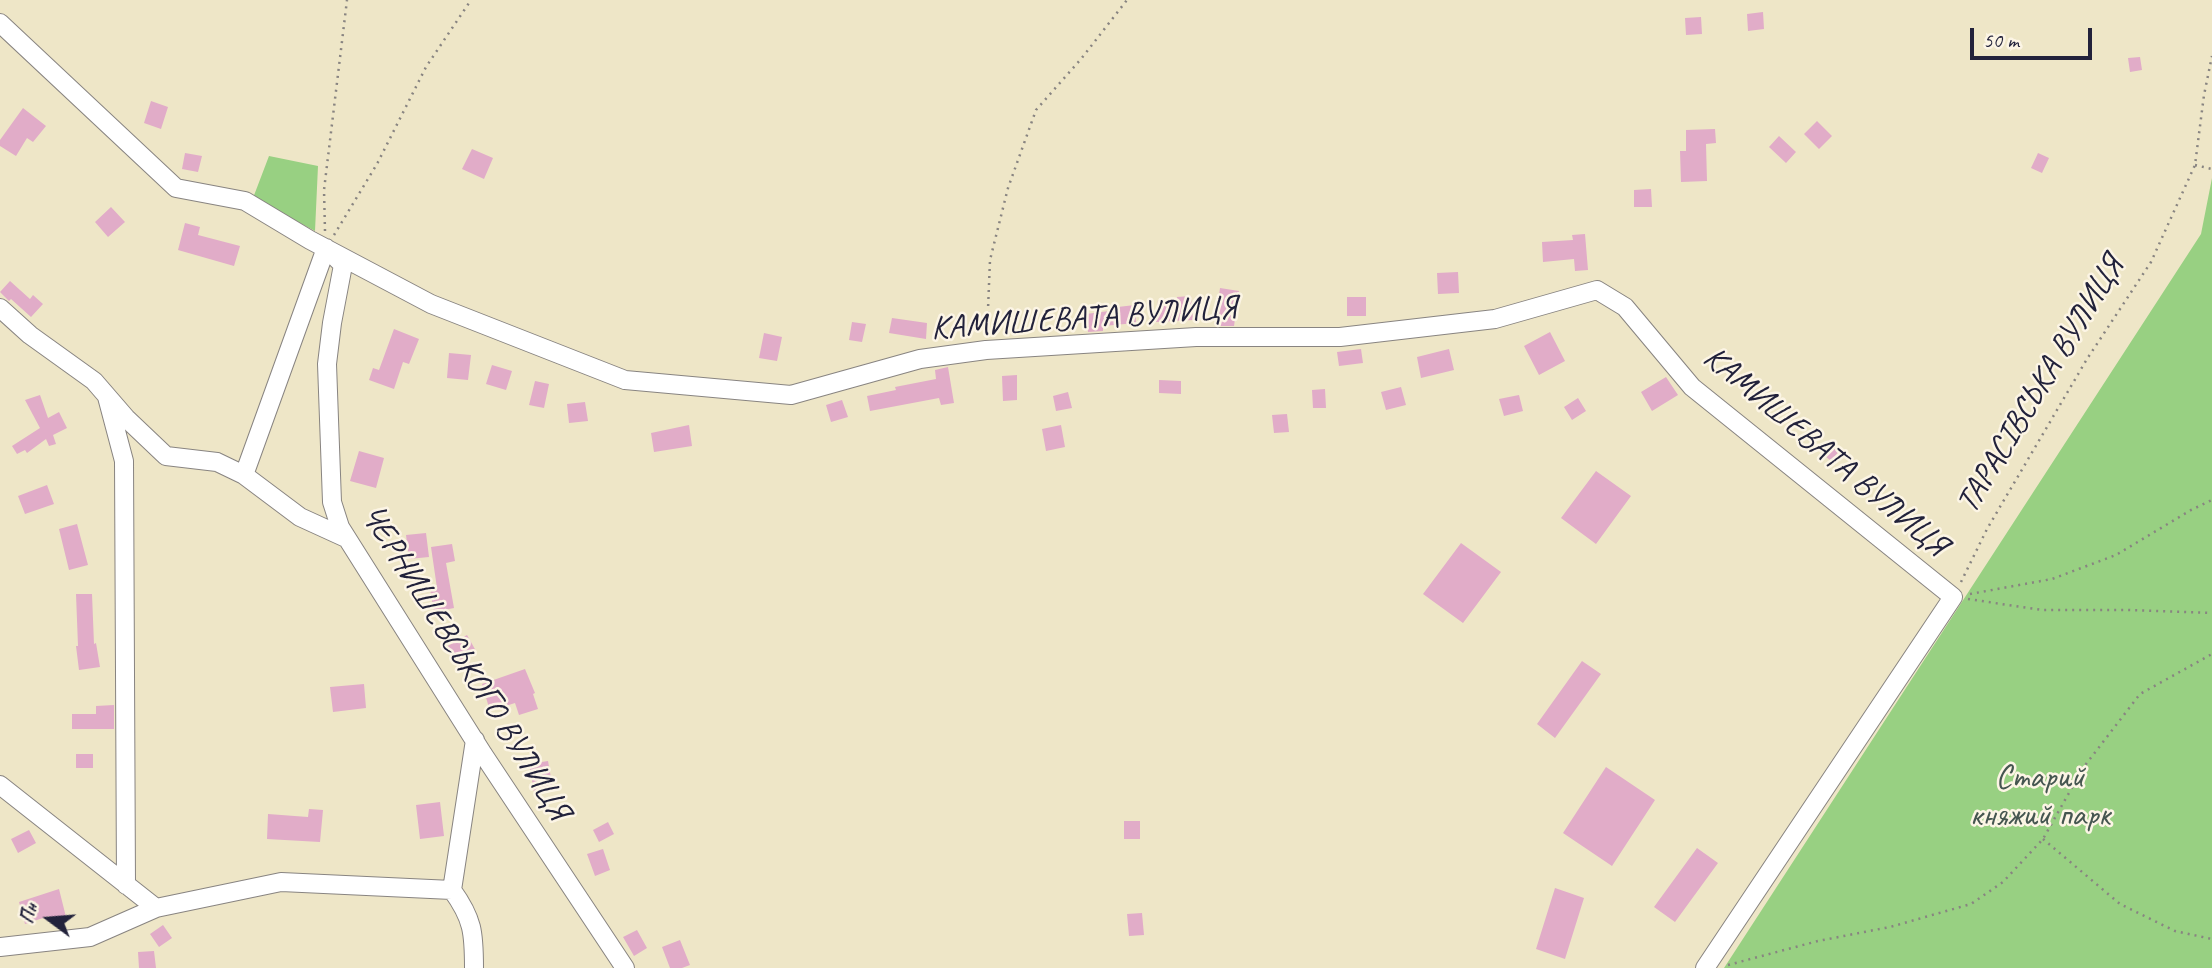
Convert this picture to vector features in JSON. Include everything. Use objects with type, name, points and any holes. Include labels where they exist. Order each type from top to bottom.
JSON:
[{"type":"street","name":"КАМИШЕВАТА ВУЛИЦЯ","points":[[0,23],[176,188],[245,201],[431,304],[625,380],[791,395],[920,359],[986,350],[1196,337],[1340,337],[1494,319],[1597,290],[1625,307],[1692,387],[1953,597]]},
{"type":"street","points":[[244,474],[326,248]]},
{"type":"street","name":"ЧЕРНИШЕВСЬКОГО ВУЛИЦЯ","points":[[326,248],[343,265],[327,364],[332,502],[340,527],[475,740],[625,968]]},
{"type":"street","points":[[0,308],[30,335],[94,381],[126,418],[166,456],[217,462],[244,474],[300,517],[346,538]]},
{"type":"street","points":[[107,397],[124,461],[126,885]]},
{"type":"street","points":[[1705,968],[1953,597]]},
{"type":"street","points":[[474,968],[474,932],[465,907],[452,890],[475,740]]},
{"type":"street","points":[[0,785],[156,908]]},
{"type":"street","points":[[0,947],[90,937],[156,908],[281,882],[452,890]]},
{"type":"path","points":[[326,248],[324,190],[347,0]]},
{"type":"path","points":[[326,248],[377,164],[426,67],[471,0]]},
{"type":"path","points":[[986,350],[990,260],[1007,188],[1036,110],[1081,59],[1127,0],[1134,0]]},
{"type":"path","name":"ТАРАСІВСЬКА ВУЛИЦЯ","points":[[1953,597],[1987,529],[2080,371],[2151,262],[2195,165],[2203,95],[2212,56]]},
{"type":"path","points":[[2195,165],[2212,169]]},
{"type":"path","points":[[1953,597],[2052,579],[2116,555],[2212,500]]},
{"type":"path","points":[[1953,597],[2042,610],[2212,613]]},
{"type":"path","points":[[1726,965],[1818,941],[1890,928],[1971,904],[2003,882],[2043,839],[2083,768],[2140,694],[2212,654]]},
{"type":"path","points":[[2043,839],[2120,904],[2175,931],[2212,939]]},
{"type":"green space","points":[[269,156],[318,166],[315,231],[253,198]]},
{"type":"green space","name":"Старий княжий парк","points":[[2212,178],[2212,968],[1724,968],[2201,234]]},
{"type":"building","points":[[1763,12],[1764,29],[1748,31],[1747,14]]},
{"type":"building","points":[[1701,17],[1702,34],[1686,35],[1685,18]]},
{"type":"building","points":[[2140,57],[2142,70],[2130,72],[2128,58]]},
{"type":"building","points":[[151,101],[168,107],[161,129],[144,123]]},
{"type":"building","points":[[23,108],[46,126],[33,142],[27,138],[16,156],[0,146],[0,140]]},
{"type":"building","points":[[1817,121],[1832,136],[1819,149],[1804,134]]},
{"type":"building","points":[[1715,129],[1716,143],[1706,144],[1707,181],[1681,182],[1680,151],[1686,151],[1686,130]]},
{"type":"building","points":[[1779,136],[1796,152],[1786,163],[1769,147]]},
{"type":"building","points":[[472,149],[493,158],[484,179],[462,169]]},
{"type":"building","points":[[185,153],[202,156],[198,172],[182,169]]},
{"type":"building","points":[[2038,153],[2049,158],[2042,173],[2031,168]]},
{"type":"building","points":[[1651,189],[1652,207],[1634,207],[1634,190]]},
{"type":"building","points":[[111,207],[125,222],[108,237],[95,222]]},
{"type":"building","points":[[185,223],[200,227],[198,235],[240,246],[234,266],[178,250]]},
{"type":"building","points":[[1585,234],[1588,270],[1575,271],[1574,259],[1543,262],[1542,242],[1573,240],[1572,235]]},
{"type":"building","points":[[1458,272],[1459,293],[1438,294],[1437,273]]},
{"type":"building","points":[[10,281],[30,299],[33,295],[43,304],[31,317],[0,292]]},
{"type":"building","points":[[1220,288],[1239,291],[1234,326],[1215,326]]},
{"type":"building","points":[[1191,296],[1193,320],[1156,322],[1158,300],[1177,302],[1177,297]]},
{"type":"building","points":[[1347,297],[1366,297],[1366,316],[1347,316]]},
{"type":"building","points":[[1135,305],[1136,323],[1103,326],[1103,331],[1088,332],[1086,314]]},
{"type":"building","points":[[892,318],[927,323],[926,339],[889,333]]},
{"type":"building","points":[[852,322],[866,324],[862,342],[849,340]]},
{"type":"building","points":[[394,329],[419,339],[409,364],[403,362],[394,389],[369,380],[373,368],[379,370]]},
{"type":"building","points":[[1550,332],[1565,361],[1539,375],[1524,346]]},
{"type":"building","points":[[764,333],[782,337],[777,361],[759,358]]},
{"type":"building","points":[[1361,349],[1363,363],[1339,366],[1337,352]]},
{"type":"building","points":[[1449,349],[1454,370],[1421,378],[1417,357]]},
{"type":"building","points":[[449,353],[471,355],[468,380],[447,378]]},
{"type":"building","points":[[492,365],[512,371],[506,390],[486,384]]},
{"type":"building","points":[[948,367],[954,403],[941,405],[939,398],[870,411],[867,396],[936,379],[935,370]]},
{"type":"building","points":[[1017,375],[1017,400],[1003,401],[1002,376]]},
{"type":"building","points":[[1666,377],[1678,395],[1652,411],[1641,392]]},
{"type":"building","points":[[1159,380],[1181,381],[1181,394],[1159,393]]},
{"type":"building","points":[[535,381],[549,384],[544,408],[529,405]]},
{"type":"building","points":[[1401,387],[1406,405],[1386,410],[1381,392]]},
{"type":"building","points":[[1325,389],[1326,408],[1313,408],[1312,390]]},
{"type":"building","points":[[1068,392],[1072,408],[1056,411],[1053,396]]},
{"type":"building","points":[[40,395],[48,418],[59,412],[67,428],[53,435],[56,444],[49,446],[46,439],[27,453],[25,450],[17,454],[12,446],[40,428],[25,400]]},
{"type":"building","points":[[1519,395],[1523,411],[1504,416],[1499,399]]},
{"type":"building","points":[[1578,398],[1586,411],[1572,420],[1564,407]]},
{"type":"building","points":[[842,400],[848,417],[831,422],[826,405]]},
{"type":"building","points":[[585,402],[588,421],[569,423],[567,404]]},
{"type":"building","points":[[1287,414],[1289,432],[1274,433],[1272,415]]},
{"type":"building","points":[[689,425],[692,446],[654,452],[651,433]]},
{"type":"building","points":[[1061,425],[1065,447],[1046,451],[1042,429]]},
{"type":"building","points":[[1829,440],[1840,450],[1831,461],[1819,451]]},
{"type":"building","points":[[359,451],[384,458],[376,488],[350,481]]},
{"type":"building","points":[[1596,471],[1631,496],[1596,544],[1561,518]]},
{"type":"building","points":[[47,485],[54,504],[25,514],[18,496]]},
{"type":"building","points":[[77,524],[88,565],[69,570],[59,529]]},
{"type":"building","points":[[426,533],[429,557],[409,559],[406,535]]},
{"type":"building","points":[[1461,543],[1501,572],[1463,623],[1423,594]]},
{"type":"building","points":[[452,544],[455,561],[446,563],[454,608],[434,612],[430,589],[437,588],[431,547]]},
{"type":"building","points":[[76,594],[92,594],[94,644],[96,643],[100,667],[79,670]]},
{"type":"building","points":[[467,635],[476,651],[455,663],[446,647]]},
{"type":"building","points":[[1582,661],[1601,674],[1555,738],[1537,724]]},
{"type":"building","points":[[525,669],[538,709],[519,715],[515,703],[490,711],[482,684]]},
{"type":"building","points":[[364,684],[366,708],[333,712],[330,687]]},
{"type":"building","points":[[114,705],[114,729],[72,729],[72,714],[96,714],[96,706]]},
{"type":"building","points":[[76,754],[93,754],[93,768],[76,768]]},
{"type":"building","points":[[548,761],[553,789],[534,792],[529,764]]},
{"type":"building","points":[[1606,767],[1655,800],[1612,866],[1563,833]]},
{"type":"building","points":[[440,802],[444,836],[420,839],[416,805]]},
{"type":"building","points":[[309,809],[323,810],[320,842],[267,839],[268,814],[308,817]]},
{"type":"building","points":[[1124,821],[1140,821],[1140,839],[1124,839]]},
{"type":"building","points":[[608,822],[614,834],[599,842],[593,830]]},
{"type":"building","points":[[29,830],[36,843],[18,853],[11,839]]},
{"type":"building","points":[[1697,848],[1718,863],[1675,922],[1654,907]]},
{"type":"building","points":[[603,849],[610,870],[595,876],[587,854]]},
{"type":"building","points":[[1555,888],[1584,898],[1565,959],[1536,949]]},
{"type":"building","points":[[59,889],[66,917],[51,921],[49,916],[25,924],[19,902]]},
{"type":"building","points":[[1142,913],[1144,935],[1129,936],[1127,914]]},
{"type":"building","points":[[163,925],[172,938],[159,947],[150,934]]},
{"type":"building","points":[[637,930],[647,948],[634,956],[623,937]]},
{"type":"building","points":[[680,940],[690,965],[670,968],[662,947]]},
{"type":"building","points":[[154,951],[156,968],[139,968],[138,952]]}]
